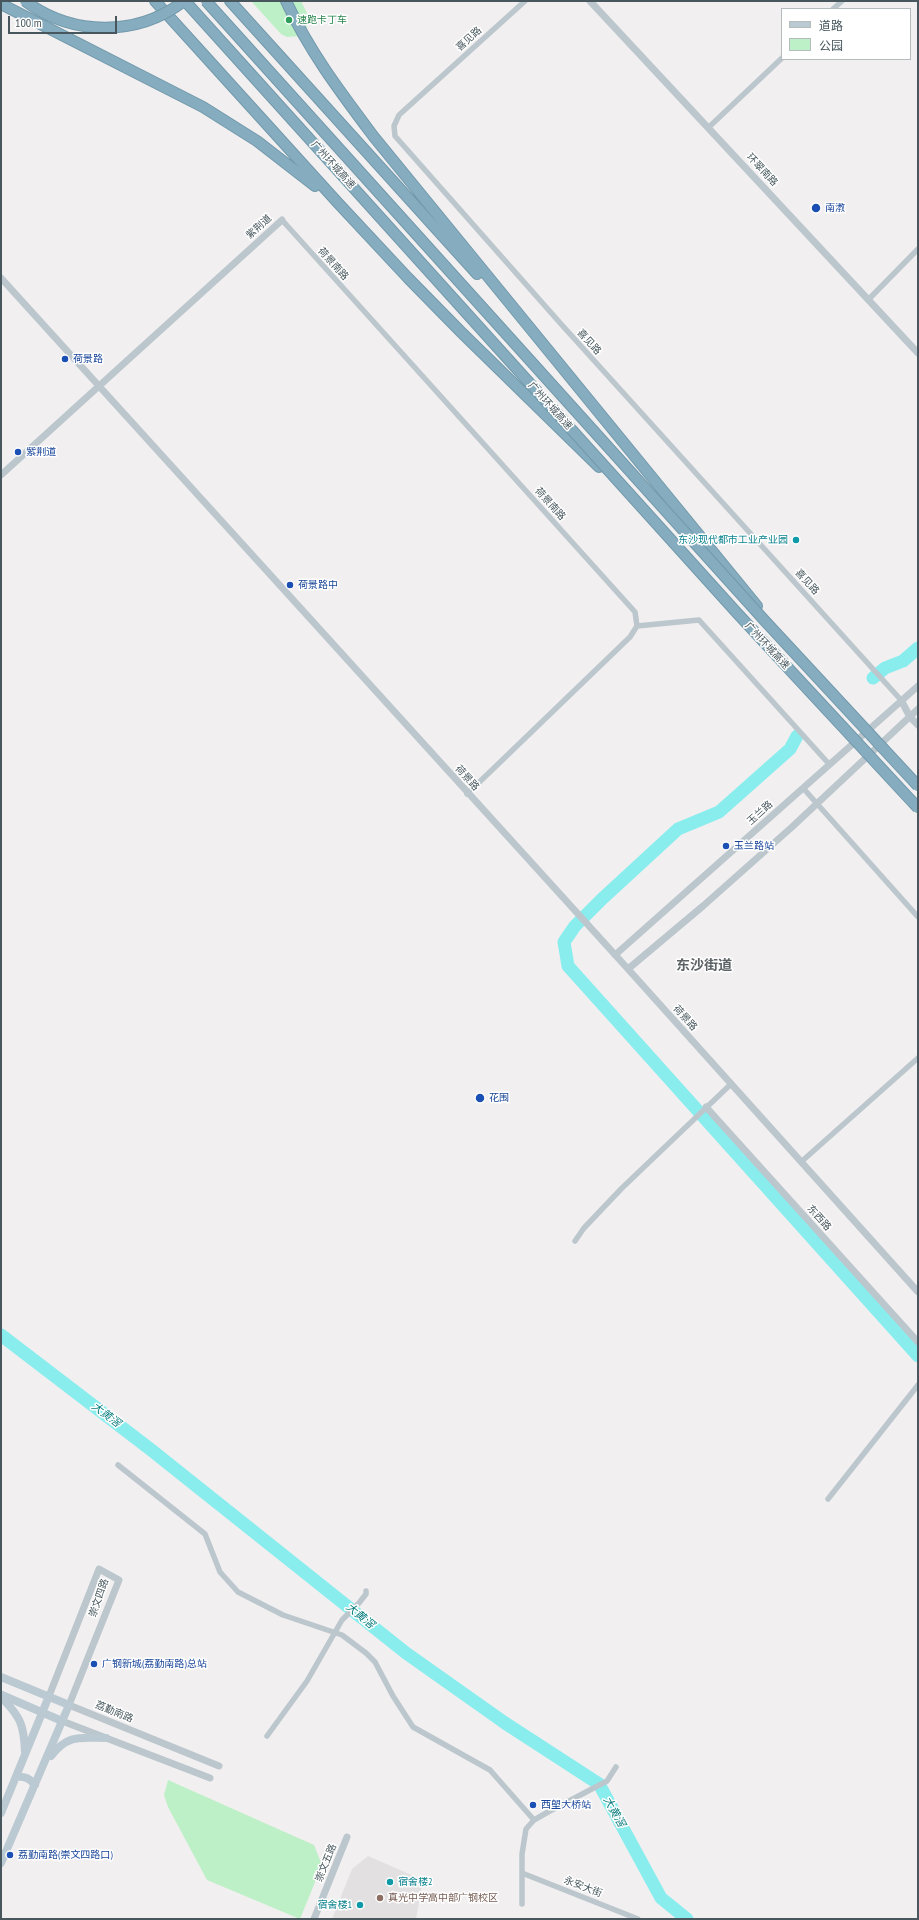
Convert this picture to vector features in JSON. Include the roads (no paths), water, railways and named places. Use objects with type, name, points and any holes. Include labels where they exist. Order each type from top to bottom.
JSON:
[{"type":"highway","points":[[26,1],[42,12],[59,20],[83,26],[100,28],[117,27],[144,22],[168,11],[184,1]]},
{"type":"highway","points":[[155,1],[364,230],[461,332],[618,485],[737,613]]},
{"type":"highway","name":"广州环城高速","points":[[184,1],[737,613],[918,808]]},
{"type":"highway","name":"广州环城高速","points":[[206,1],[797,656],[918,786]]},
{"type":"highway","points":[[230,1],[575,382]]},
{"type":"highway","points":[[286,1],[317,58],[352,108],[418,192],[575,382],[797,656]]},
{"type":"highway","points":[[1,4],[192,101],[231,124],[276,154],[334,202],[364,230]]},
{"type":"main road","name":"荔勤南路","points":[[1,1677],[69,1705]]},
{"type":"main road","points":[[1,1696],[62,1721]]},
{"type":"main road","points":[[1,1696],[16,1712],[21,1721],[24,1734],[25,1755]]},
{"type":"main road","name":"崇文四路","points":[[1,1813],[49,1696]]},
{"type":"main road","name":"崇文四路","points":[[1,1863],[69,1705]]},
{"type":"main road","points":[[44,1764],[60,1744],[68,1740],[106,1738]]},
{"type":"main road","points":[[16,1777],[24,1776],[30,1779],[35,1785]]},
{"type":"street","name":"喜见路","points":[[525,1],[399,115],[394,126],[395,136],[561,324],[901,700]]},
{"type":"street","name":"环翠南路","points":[[590,1],[918,353]]},
{"type":"street","points":[[834,8],[842,1]]},
{"type":"street","points":[[709,127],[781,59]]},
{"type":"street","name":"紫荆道","points":[[1,475],[282,220]]},
{"type":"street","name":"荷景南路","points":[[282,220],[635,612],[637,626]]},
{"type":"street","points":[[869,299],[918,249]]},
{"type":"street","name":"荷景路","points":[[1,278],[918,1292]]},
{"type":"street","points":[[467,794],[630,637],[637,626],[699,620],[829,764]]},
{"type":"street","name":"玉兰路","points":[[614,955],[918,686]]},
{"type":"street","points":[[628,970],[703,906],[918,709],[901,700]]},
{"type":"street","points":[[901,700],[910,717],[918,725]]},
{"type":"street","points":[[803,788],[918,917]]},
{"type":"street","points":[[801,1162],[918,1058]]},
{"type":"street","points":[[575,1241],[593,1218],[692,1119],[731,1084]]},
{"type":"street","name":"东西路","points":[[705,1107],[918,1342]]},
{"type":"street","points":[[828,1499],[918,1385]]},
{"type":"street","points":[[118,1465],[205,1534],[220,1572],[238,1592],[283,1616],[335,1632],[349,1640],[371,1658],[403,1713],[413,1727],[490,1770],[534,1820]]},
{"type":"street","name":"崇文四路","points":[[49,1696],[99,1569],[119,1580],[69,1705]]},
{"type":"street","points":[[267,1736],[307,1681],[335,1632],[348,1614],[366,1594],[366,1591]]},
{"type":"street","name":"荔勤南路","points":[[69,1705],[219,1766]]},
{"type":"street","points":[[62,1721],[210,1778]]},
{"type":"street","points":[[522,1904],[524,1834],[529,1825],[534,1820],[607,1781],[616,1767]]},
{"type":"street","name":"崇文五路","points":[[314,1919],[347,1837]]},
{"type":"street","name":"永安大街","points":[[522,1873],[638,1919]]},
{"type":"waterway","points":[[873,678],[885,668],[903,661],[918,648]]},
{"type":"waterway","points":[[797,736],[790,749],[719,812],[678,829],[575,926],[564,942],[568,966],[918,1356]]},
{"type":"waterway","name":"大黄滘","points":[[1,1335],[150,1449],[406,1653],[505,1723],[599,1784],[661,1898],[687,1919]]},
{"type":"place","name":"速跑卡丁车","points":[[289,20]]},
{"type":"place","name":"南漖","points":[[816,208]]},
{"type":"place","name":"荷景路","points":[[65,359]]},
{"type":"place","name":"紫荆道","points":[[18,452]]},
{"type":"place","name":"东沙现代都市工业产业园","points":[[796,540]]},
{"type":"place","name":"荷景路中","points":[[290,585]]},
{"type":"place","name":"玉兰路站","points":[[726,846]]},
{"type":"place","name":"花围","points":[[480,1098]]},
{"type":"place","name":"广钢新城(荔勤南路)总站","points":[[94,1664]]},
{"type":"place","name":"西塱大桥站","points":[[533,1805]]},
{"type":"place","name":"荔勤南路(崇文四路口)","points":[[10,1855]]},
{"type":"place","name":"宿舍楼2","points":[[390,1882]]},
{"type":"place","name":"真光中学高中部广钢校区","points":[[380,1898]]},
{"type":"place","name":"宿舍楼1","points":[[360,1905]]},
{"type":"district","name":"东沙街道","points":[[704,966]]}]
